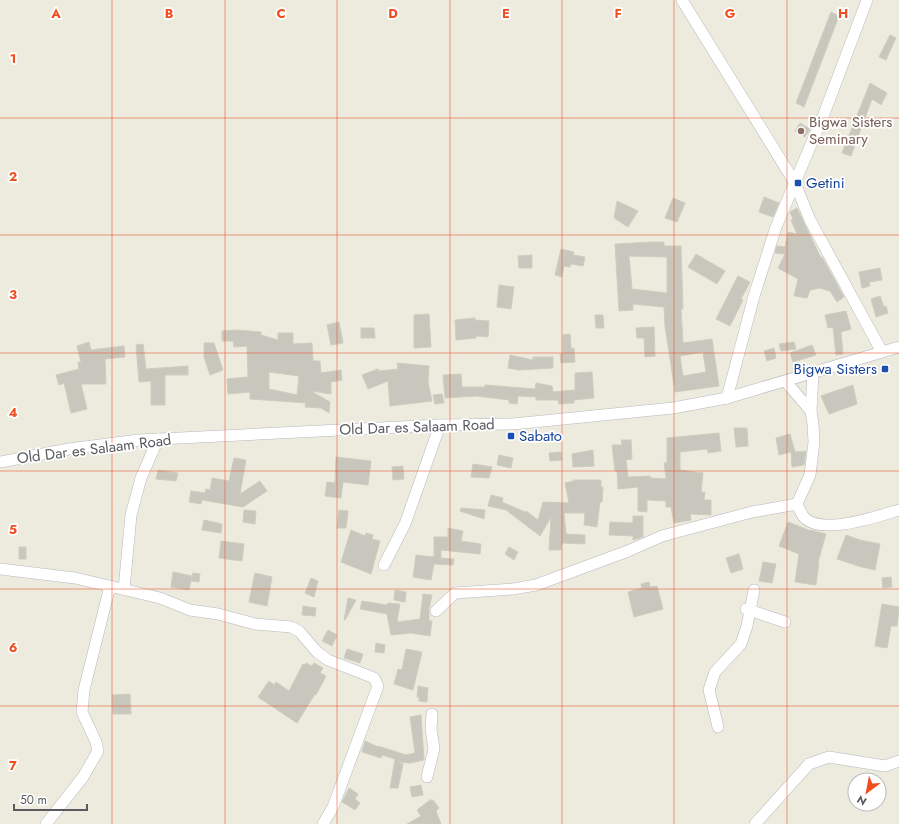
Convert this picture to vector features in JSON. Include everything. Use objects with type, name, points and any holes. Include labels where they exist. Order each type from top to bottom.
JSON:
[{"type":"street","points":[[682,0],[795,183],[810,220],[882,352]]},
{"type":"street","points":[[727,398],[754,296],[776,227],[824,114],[868,0]]},
{"type":"street","name":"Old Dar es Salaam Road","points":[[0,462],[69,449],[158,439],[440,425],[513,424],[673,408],[727,398],[786,382],[899,347]]},
{"type":"street","points":[[797,504],[810,475],[814,442],[811,411],[813,373]]},
{"type":"street","points":[[786,382],[811,411]]},
{"type":"street","points":[[384,566],[405,524],[440,425]]},
{"type":"street","points":[[124,589],[131,515],[142,478],[158,439]]},
{"type":"street","points":[[797,504],[804,517],[813,523],[840,526],[899,510]]},
{"type":"street","points":[[436,611],[455,593],[513,589],[536,585],[628,551],[662,536],[752,512],[797,504]]},
{"type":"street","points":[[0,569],[74,578],[160,598],[190,610],[218,614],[255,624],[291,627],[299,632],[316,652],[328,660],[374,678],[378,686],[333,807],[323,824]]},
{"type":"street","points":[[46,824],[83,777],[98,751],[96,742],[82,712],[84,690],[110,586]]},
{"type":"street","points":[[718,726],[708,690],[715,672],[741,644],[748,609],[754,590]]},
{"type":"street","points":[[748,609],[785,622]]},
{"type":"street","points":[[427,777],[434,749],[431,729],[432,714]]},
{"type":"street","points":[[755,824],[809,764],[829,757],[885,766],[899,761]]},
{"type":"building","points":[[831,12],[839,16],[804,107],[796,103]]},
{"type":"building","points":[[890,35],[896,38],[886,60],[879,57]]},
{"type":"building","points":[[870,83],[887,93],[881,105],[872,99],[851,156],[842,153]]},
{"type":"building","points":[[800,123],[810,129],[805,137],[795,131]]},
{"type":"building","points":[[764,197],[779,203],[773,217],[759,212]]},
{"type":"building","points":[[673,198],[685,203],[677,222],[665,218]]},
{"type":"building","points":[[617,201],[638,211],[628,227],[614,218]]},
{"type":"building","points":[[797,208],[821,258],[822,257],[844,297],[837,302],[830,291],[820,288],[810,290],[807,298],[794,296],[798,279],[778,268],[785,254],[775,253],[777,246],[785,247],[788,232],[797,234],[791,220],[793,219],[790,212]]},
{"type":"building","points":[[664,242],[664,246],[681,246],[683,309],[681,309],[683,343],[712,339],[719,386],[675,392],[665,326],[664,307],[633,304],[633,310],[619,311],[615,244]],"holes":[[[629,256],[667,257],[667,293],[632,289]],[[703,352],[706,372],[683,376],[680,356]]]},
{"type":"building","points":[[561,249],[574,252],[573,255],[585,257],[583,266],[571,264],[570,267],[564,266],[562,277],[555,275]]},
{"type":"building","points":[[696,254],[725,271],[717,284],[688,267]]},
{"type":"building","points":[[532,255],[532,268],[519,268],[518,256]]},
{"type":"building","points":[[880,268],[882,280],[869,282],[870,286],[862,288],[859,272]]},
{"type":"building","points":[[738,276],[750,282],[730,326],[716,319]]},
{"type":"building","points":[[499,285],[514,287],[511,309],[497,307]]},
{"type":"building","points":[[880,296],[888,313],[876,317],[871,299]]},
{"type":"building","points":[[846,311],[851,329],[841,332],[843,354],[836,355],[833,327],[828,328],[825,315]]},
{"type":"building","points":[[429,314],[431,347],[414,348],[414,315]]},
{"type":"building","points":[[595,315],[603,315],[604,328],[596,328]]},
{"type":"building","points":[[475,318],[475,320],[489,321],[488,337],[476,336],[476,338],[456,340],[455,320]]},
{"type":"building","points":[[339,322],[343,343],[331,345],[327,325]]},
{"type":"building","points":[[654,327],[655,356],[645,357],[644,338],[637,338],[636,328]]},
{"type":"building","points":[[361,328],[374,328],[375,338],[361,338]]},
{"type":"building","points":[[237,330],[261,332],[261,335],[278,340],[278,333],[293,333],[293,344],[312,343],[313,361],[320,361],[321,373],[341,370],[342,380],[331,382],[331,394],[311,391],[330,402],[329,413],[321,408],[305,407],[306,403],[250,399],[250,392],[228,394],[227,379],[248,377],[247,346],[234,347],[233,341],[222,341],[222,331]],"holes":[[[269,372],[299,376],[297,395],[269,389]]]},
{"type":"building","points":[[570,334],[571,349],[574,348],[575,362],[561,363],[560,354],[563,354],[563,335]]},
{"type":"building","points":[[89,342],[91,350],[124,346],[125,357],[105,359],[106,384],[81,384],[87,409],[71,413],[64,383],[59,385],[56,375],[79,369],[78,362],[81,362],[77,346]]},
{"type":"building","points":[[794,342],[796,349],[781,351],[779,344]]},
{"type":"building","points":[[204,343],[214,343],[223,370],[210,375],[204,357]]},
{"type":"building","points":[[143,344],[146,369],[188,366],[188,375],[165,375],[165,405],[151,405],[151,381],[139,382],[136,345]]},
{"type":"building","points":[[812,345],[816,355],[793,362],[790,353]]},
{"type":"building","points":[[774,348],[776,358],[767,361],[764,351]]},
{"type":"building","points":[[510,355],[533,360],[533,357],[553,357],[553,368],[519,370],[508,368]]},
{"type":"building","points":[[397,363],[429,366],[428,382],[432,401],[390,406],[388,381],[368,389],[362,375],[378,369],[379,371],[398,369]]},
{"type":"building","points":[[592,372],[594,398],[574,400],[574,403],[559,404],[558,400],[536,400],[536,397],[518,396],[517,404],[509,403],[509,400],[476,396],[445,398],[443,375],[461,374],[462,387],[485,387],[485,385],[535,389],[536,383],[552,386],[553,392],[575,390],[575,373]]},
{"type":"building","points":[[853,385],[857,404],[829,414],[821,396]]},
{"type":"building","points":[[442,394],[444,403],[435,404],[433,395]]},
{"type":"building","points":[[734,428],[747,428],[748,446],[736,447]]},
{"type":"building","points":[[719,433],[721,451],[708,453],[707,449],[680,452],[680,470],[703,473],[701,492],[705,492],[704,500],[711,500],[711,515],[690,514],[691,520],[674,523],[671,507],[666,507],[666,501],[647,500],[647,512],[638,511],[638,487],[618,489],[617,471],[615,471],[612,445],[622,445],[621,440],[631,440],[632,459],[626,460],[628,477],[650,476],[650,478],[666,479],[664,463],[667,463],[667,438]]},
{"type":"building","points":[[790,434],[795,452],[806,451],[804,465],[792,467],[791,452],[779,455],[776,438]]},
{"type":"building","points":[[593,450],[594,466],[573,467],[572,454]]},
{"type":"building","points":[[561,452],[562,460],[550,461],[549,453]]},
{"type":"building","points":[[499,455],[513,458],[511,468],[497,465]]},
{"type":"building","points":[[336,457],[371,461],[368,485],[343,482],[341,498],[325,496],[327,482],[335,483]]},
{"type":"building","points":[[234,458],[246,460],[240,494],[260,481],[267,491],[243,507],[202,500],[201,504],[189,502],[191,491],[205,493],[206,489],[210,490],[212,478],[229,481]]},
{"type":"building","points":[[473,464],[492,467],[489,478],[471,477]]},
{"type":"building","points":[[403,466],[404,479],[393,480],[392,467]]},
{"type":"building","points":[[158,470],[178,473],[176,481],[156,479]]},
{"type":"building","points":[[573,480],[601,480],[601,487],[603,487],[602,502],[600,502],[597,527],[584,525],[585,513],[564,513],[566,534],[585,535],[585,544],[562,543],[561,550],[549,550],[551,517],[540,536],[506,510],[488,506],[491,495],[503,498],[502,502],[525,512],[526,511],[538,520],[543,502],[569,503],[565,483],[574,481]]},
{"type":"building","points":[[461,508],[485,510],[484,519],[460,511]]},
{"type":"building","points":[[244,510],[256,511],[255,524],[243,522]]},
{"type":"building","points":[[339,510],[348,511],[346,528],[337,528]]},
{"type":"building","points":[[633,516],[643,516],[643,537],[633,540],[633,536],[609,535],[610,522],[633,523]]},
{"type":"building","points":[[204,520],[222,524],[221,533],[202,530]]},
{"type":"building","points":[[788,522],[811,531],[826,534],[818,562],[816,585],[795,582],[799,554],[779,546]]},
{"type":"building","points":[[448,528],[463,531],[461,541],[481,544],[480,554],[441,550],[441,558],[454,559],[453,565],[434,564],[431,580],[413,577],[416,555],[434,557],[434,537],[448,537]]},
{"type":"building","points":[[351,530],[365,536],[366,533],[373,535],[372,539],[380,541],[371,574],[341,562]]},
{"type":"building","points":[[846,535],[860,540],[880,544],[875,570],[837,559]]},
{"type":"building","points":[[221,541],[244,544],[242,561],[219,558]]},
{"type":"building","points":[[19,547],[26,547],[26,559],[19,559]]},
{"type":"building","points":[[509,547],[518,552],[514,560],[505,554]]},
{"type":"building","points":[[739,554],[743,569],[731,573],[726,558]]},
{"type":"building","points":[[763,562],[776,564],[772,583],[759,581]]},
{"type":"building","points":[[173,572],[192,576],[189,590],[171,587]]},
{"type":"building","points":[[193,573],[200,574],[199,582],[191,581]]},
{"type":"building","points":[[255,573],[272,577],[267,606],[249,602]]},
{"type":"building","points":[[891,577],[892,587],[883,588],[882,578]]},
{"type":"building","points":[[311,578],[318,581],[314,597],[305,593]]},
{"type":"building","points":[[649,582],[650,587],[657,586],[663,609],[634,617],[628,592],[642,588],[641,584]]},
{"type":"building","points":[[395,590],[406,592],[405,602],[394,600]]},
{"type":"building","points":[[423,594],[432,595],[429,609],[429,621],[432,621],[430,636],[411,633],[391,635],[387,614],[360,609],[362,601],[387,605],[388,603],[400,604],[397,622],[420,619]]},
{"type":"building","points":[[348,598],[356,600],[344,620]]},
{"type":"building","points":[[882,604],[899,607],[897,626],[891,626],[887,648],[875,646]]},
{"type":"building","points":[[303,606],[316,608],[315,616],[302,615]]},
{"type":"building","points":[[328,630],[337,635],[332,646],[322,641]]},
{"type":"building","points":[[376,643],[385,645],[384,653],[375,652]]},
{"type":"building","points":[[347,649],[363,654],[360,663],[344,658]]},
{"type":"building","points":[[406,649],[422,652],[413,690],[394,684],[398,669],[402,670]]},
{"type":"building","points":[[306,663],[312,666],[314,663],[323,668],[320,673],[326,676],[316,695],[315,694],[297,723],[258,697],[269,681],[274,685],[276,682],[289,691],[303,664],[304,665]]},
{"type":"building","points":[[418,686],[428,688],[427,702],[419,701],[419,697],[417,697]]},
{"type":"building","points":[[130,694],[131,714],[113,714],[112,695]]},
{"type":"building","points":[[421,715],[424,760],[410,763],[398,762],[403,764],[398,788],[390,788],[395,759],[382,755],[381,758],[362,752],[365,741],[378,747],[406,755],[415,753],[410,717]]},
{"type":"building","points":[[421,785],[423,795],[412,797],[410,787]]},
{"type":"building","points":[[349,788],[358,794],[355,799],[360,803],[355,810],[342,802]]},
{"type":"building","points":[[430,800],[433,800],[439,808],[436,811],[441,824],[407,824],[421,816],[417,810]]},
{"type":"place","name":"Bigwa Sisters Seminary","points":[[801,131]]},
{"type":"place","name":"Getini","points":[[798,183]]},
{"type":"place","name":"Bigwa Sisters","points":[[885,369]]},
{"type":"place","name":"Sabato","points":[[511,436]]}]
